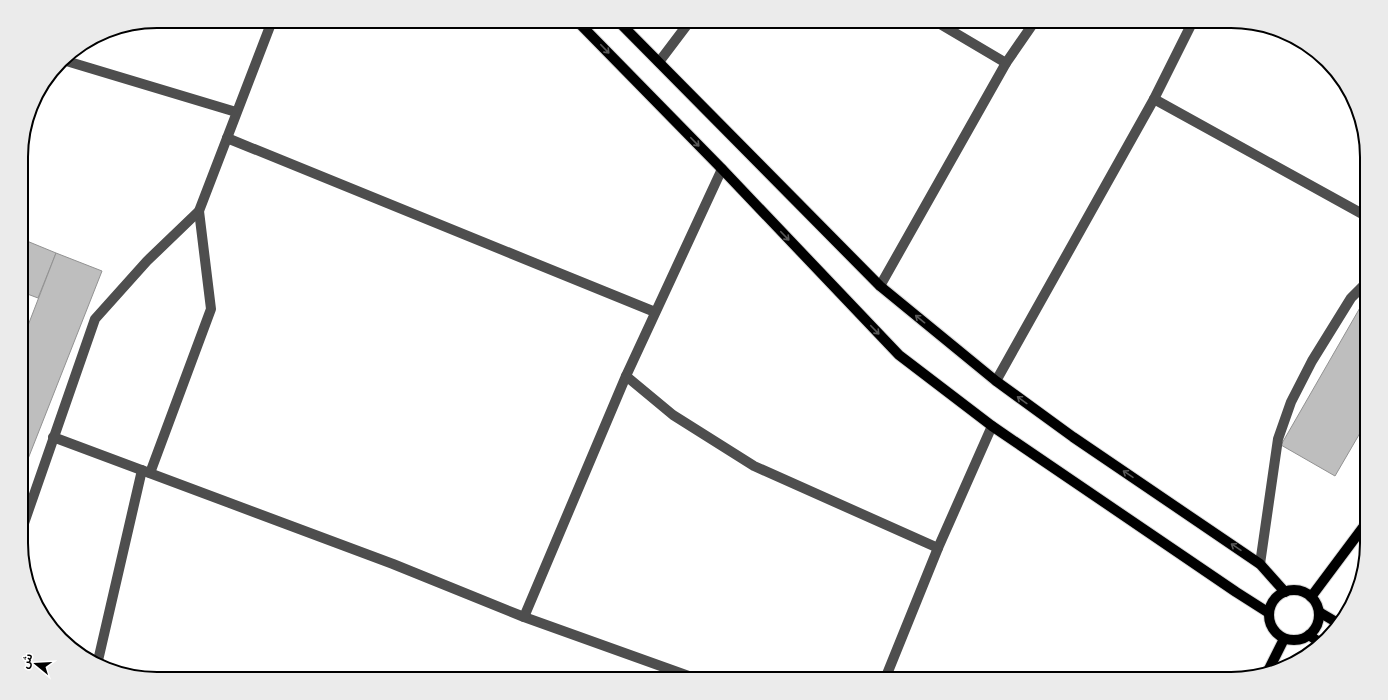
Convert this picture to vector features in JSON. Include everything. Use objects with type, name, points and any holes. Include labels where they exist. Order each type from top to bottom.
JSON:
[{"type":"main road","points":[[584,28],[722,169],[899,355],[992,426],[1269,613]]},
{"type":"main road","points":[[625,28],[880,286],[996,381],[1073,437],[1260,564],[1285,592]]},
{"type":"main road","points":[[1311,597],[1360,531]]},
{"type":"main road","points":[[1294,590],[1304,592],[1311,597],[1319,612],[1315,629],[1309,636],[1302,640],[1284,639],[1273,629],[1270,621],[1269,613],[1271,604],[1278,596],[1285,592],[1294,590]]},
{"type":"main road","points":[[1319,612],[1334,621]]},
{"type":"main road","points":[[1309,636],[1316,640]]},
{"type":"main road","points":[[1271,666],[1284,639]]},
{"type":"street","points":[[28,511],[95,319],[148,261],[199,211],[269,28]]},
{"type":"street","points":[[659,62],[685,28]]},
{"type":"street","points":[[947,28],[1006,63]]},
{"type":"street","points":[[880,286],[1006,63],[1030,28]]},
{"type":"street","points":[[996,381],[1154,99],[1190,28]]},
{"type":"street","points":[[70,62],[236,112]]},
{"type":"street","points":[[1154,99],[1360,213]]},
{"type":"street","points":[[227,138],[655,312]]},
{"type":"street","points":[[524,617],[626,376],[722,169]]},
{"type":"street","points":[[98,658],[146,472],[211,309],[199,211]]},
{"type":"street","points":[[1260,564],[1278,439],[1291,402],[1312,361],[1351,298],[1360,289]]},
{"type":"street","points":[[626,376],[673,415],[754,466],[938,548]]},
{"type":"street","points":[[888,672],[938,548],[992,426]]},
{"type":"street","points":[[53,437],[393,564],[524,617],[677,672]]},
{"type":"building","points":[[28,241],[56,253],[38,298],[28,294]]},
{"type":"building","points":[[56,253],[102,271],[28,459],[28,325]]},
{"type":"building","points":[[1360,308],[1360,433],[1335,476],[1281,445]]}]
